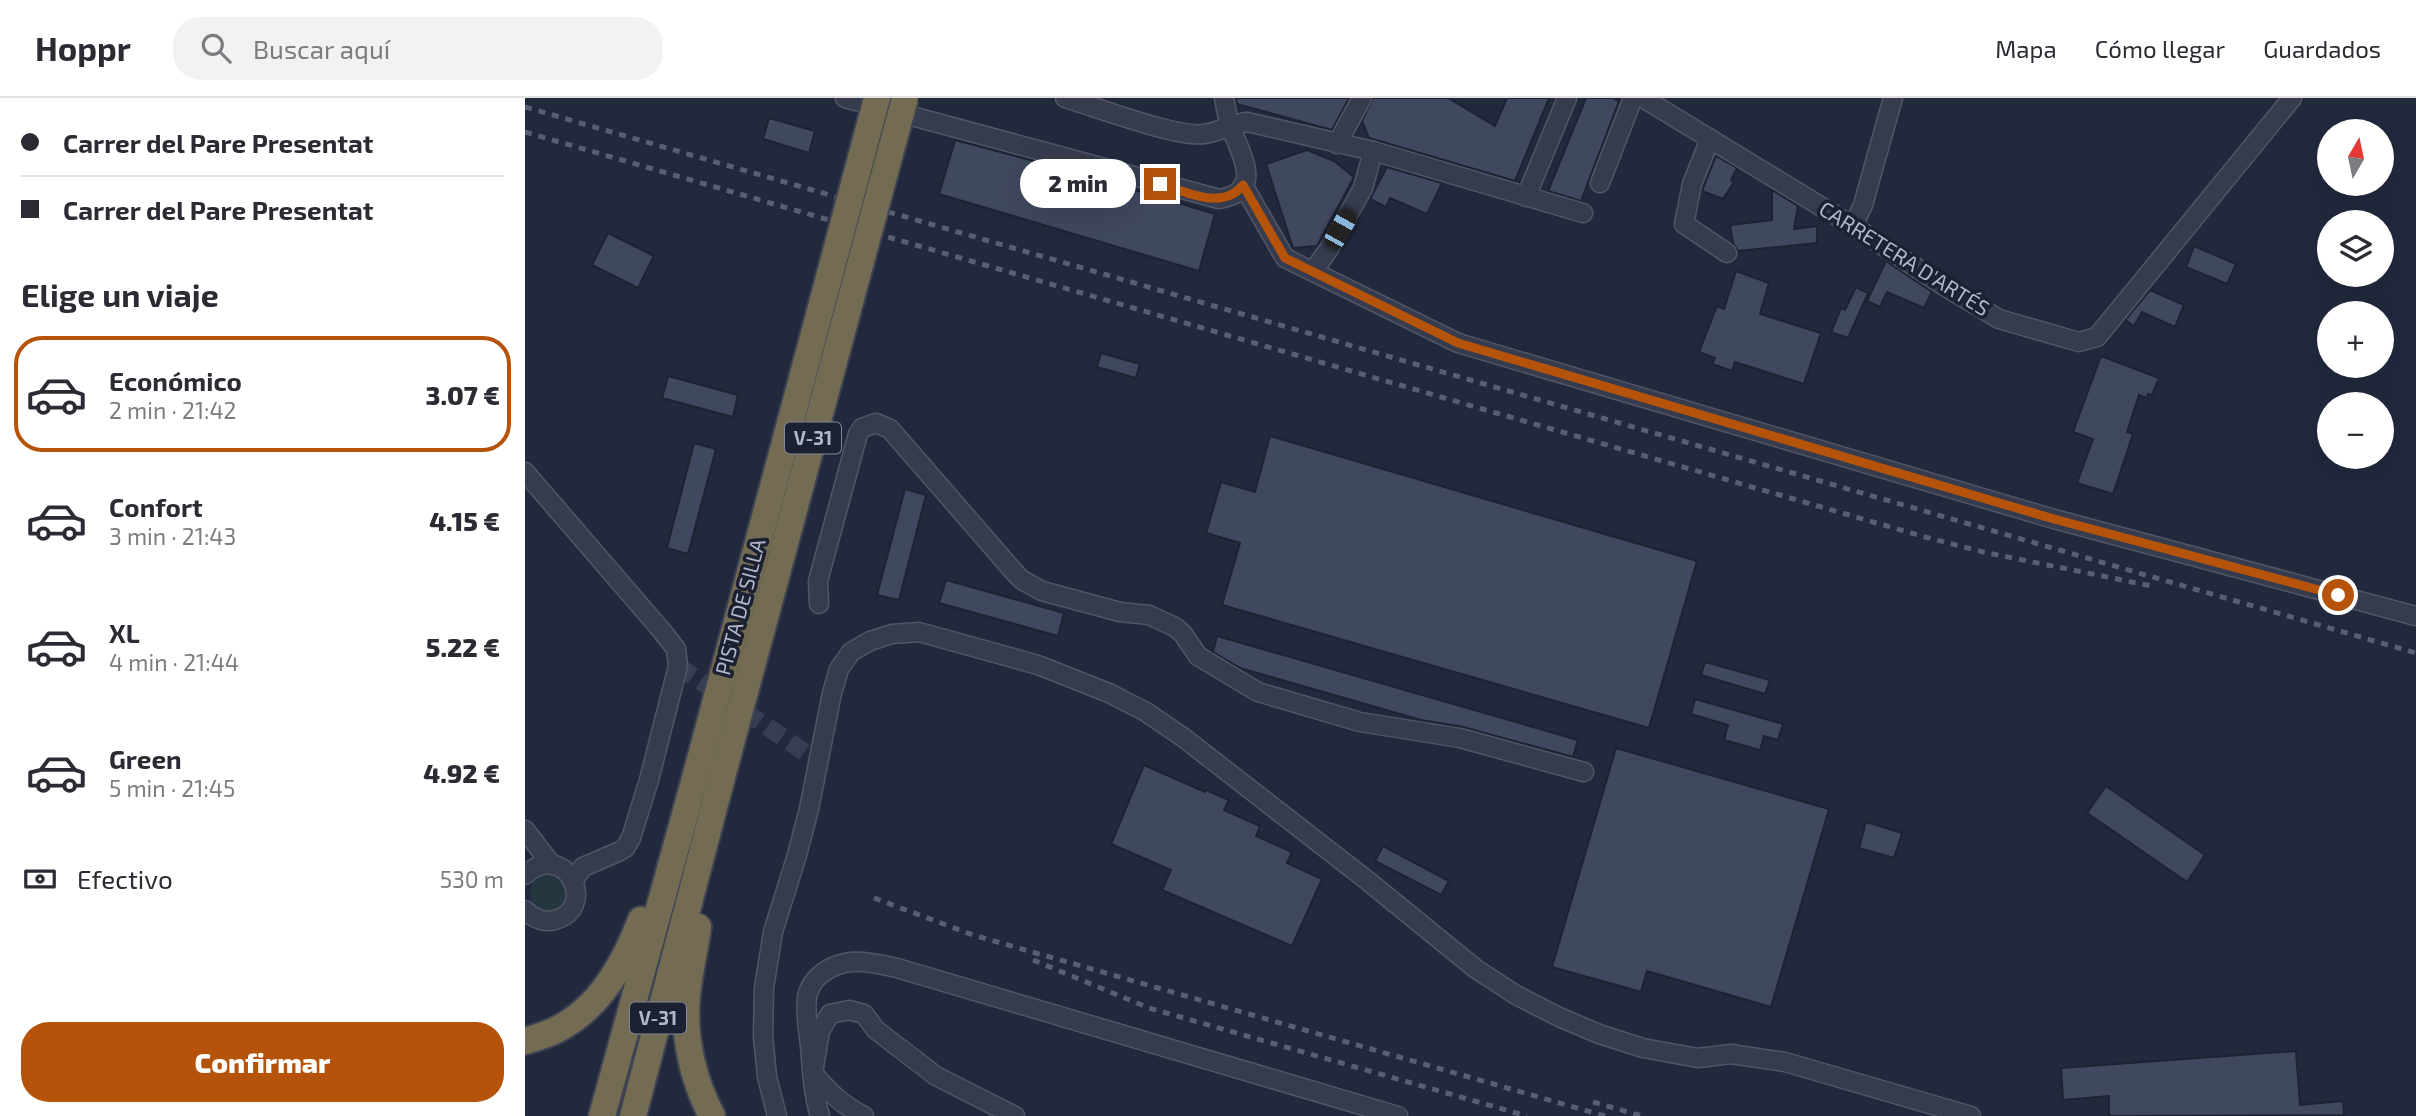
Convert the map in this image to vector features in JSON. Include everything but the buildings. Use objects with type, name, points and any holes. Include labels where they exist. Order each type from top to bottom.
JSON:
[{"type":"highway","name":"PISTA DE SILLA","points":[[602,1116],[710,774],[877,98]]},
{"type":"highway","name":"V-31","points":[[710,774],[905,98]]},
{"type":"highway","name":"PISTA DE SILLA","points":[[632,1116],[697,870],[710,774]]},
{"type":"highway","points":[[525,1041],[557,1030],[584,1010],[616,975],[710,774]]},
{"type":"highway","points":[[697,870],[698,929],[687,996],[687,1026],[689,1052],[702,1098],[712,1116]]},
{"type":"street","points":[[847,98],[1219,199],[1233,195],[1243,185],[1246,177],[1246,161],[1230,125],[1224,98]]},
{"type":"street","points":[[1065,98],[1171,130],[1193,134],[1206,134],[1247,122],[1373,151],[1583,213]]},
{"type":"street","points":[[1337,144],[1362,98]]},
{"type":"street","points":[[1526,197],[1567,98]]},
{"type":"street","points":[[1600,183],[1633,98]]},
{"type":"street","name":"CARRETERA D'ARTÉS","points":[[1643,98],[1999,319],[2079,342],[2097,337],[2293,98]]},
{"type":"street","points":[[1853,226],[1863,205],[1893,98]]},
{"type":"street","points":[[1710,139],[1692,184],[1684,224],[1727,253]]},
{"type":"street","points":[[1313,271],[1329,250],[1363,188],[1373,151]]},
{"type":"street","points":[[1243,185],[1285,258],[1458,343],[2054,519],[2416,616]]},
{"type":"street","points":[[818,604],[818,580],[858,434],[863,428],[876,423],[890,429],[1016,574],[1031,586],[1120,612],[1149,615],[1175,627],[1198,656],[1258,692],[1360,722],[1460,738],[1584,772]]},
{"type":"street","points":[[525,472],[662,631],[676,649],[678,666],[631,838],[625,848],[583,867],[573,881]]},
{"type":"street","points":[[777,1116],[767,1077],[763,1036],[764,988],[773,932],[803,832],[839,669],[851,652],[870,641],[892,634],[919,632],[1050,669],[1109,693],[1146,712],[1184,738],[1368,881],[1476,969],[1516,995],[1559,1017],[1643,1048],[1698,1058],[1731,1054],[1785,1062],[1971,1116]]},
{"type":"street","points":[[525,830],[552,865]]},
{"type":"street","points":[[525,876],[539,866],[552,865],[566,871],[573,881],[576,897],[568,913],[551,921],[533,923],[533,917],[525,910]]},
{"type":"street","points":[[820,1116],[806,1013],[807,996],[812,982],[832,965],[850,961],[867,961],[897,968],[1398,1116]]},
{"type":"street","points":[[813,1073],[820,1031],[830,1014],[849,1010],[864,1014],[876,1030],[936,1076],[1015,1116]]},
{"type":"street","points":[[813,1073],[846,1107],[864,1116]]},
{"type":"shaded area","points":[[548,875],[560,881],[566,893],[560,905],[548,911],[536,905],[530,893],[536,881]]},
{"type":"tunnel","points":[[678,666],[819,762]]},
{"type":"railway","points":[[525,107],[2416,653]]},
{"type":"railway","points":[[525,132],[1925,537],[1983,552],[2152,586]]},
{"type":"railway","points":[[874,898],[973,935],[1605,1116]]},
{"type":"railway","points":[[1033,960],[1149,1008],[1527,1116]]},
{"type":"railway","points":[[1593,1102],[1642,1116]]},
{"type":"route","points":[[1160,184],[1211,199],[1233,195],[1243,185],[1285,258],[1458,343],[2054,519],[2338,595]]}]
